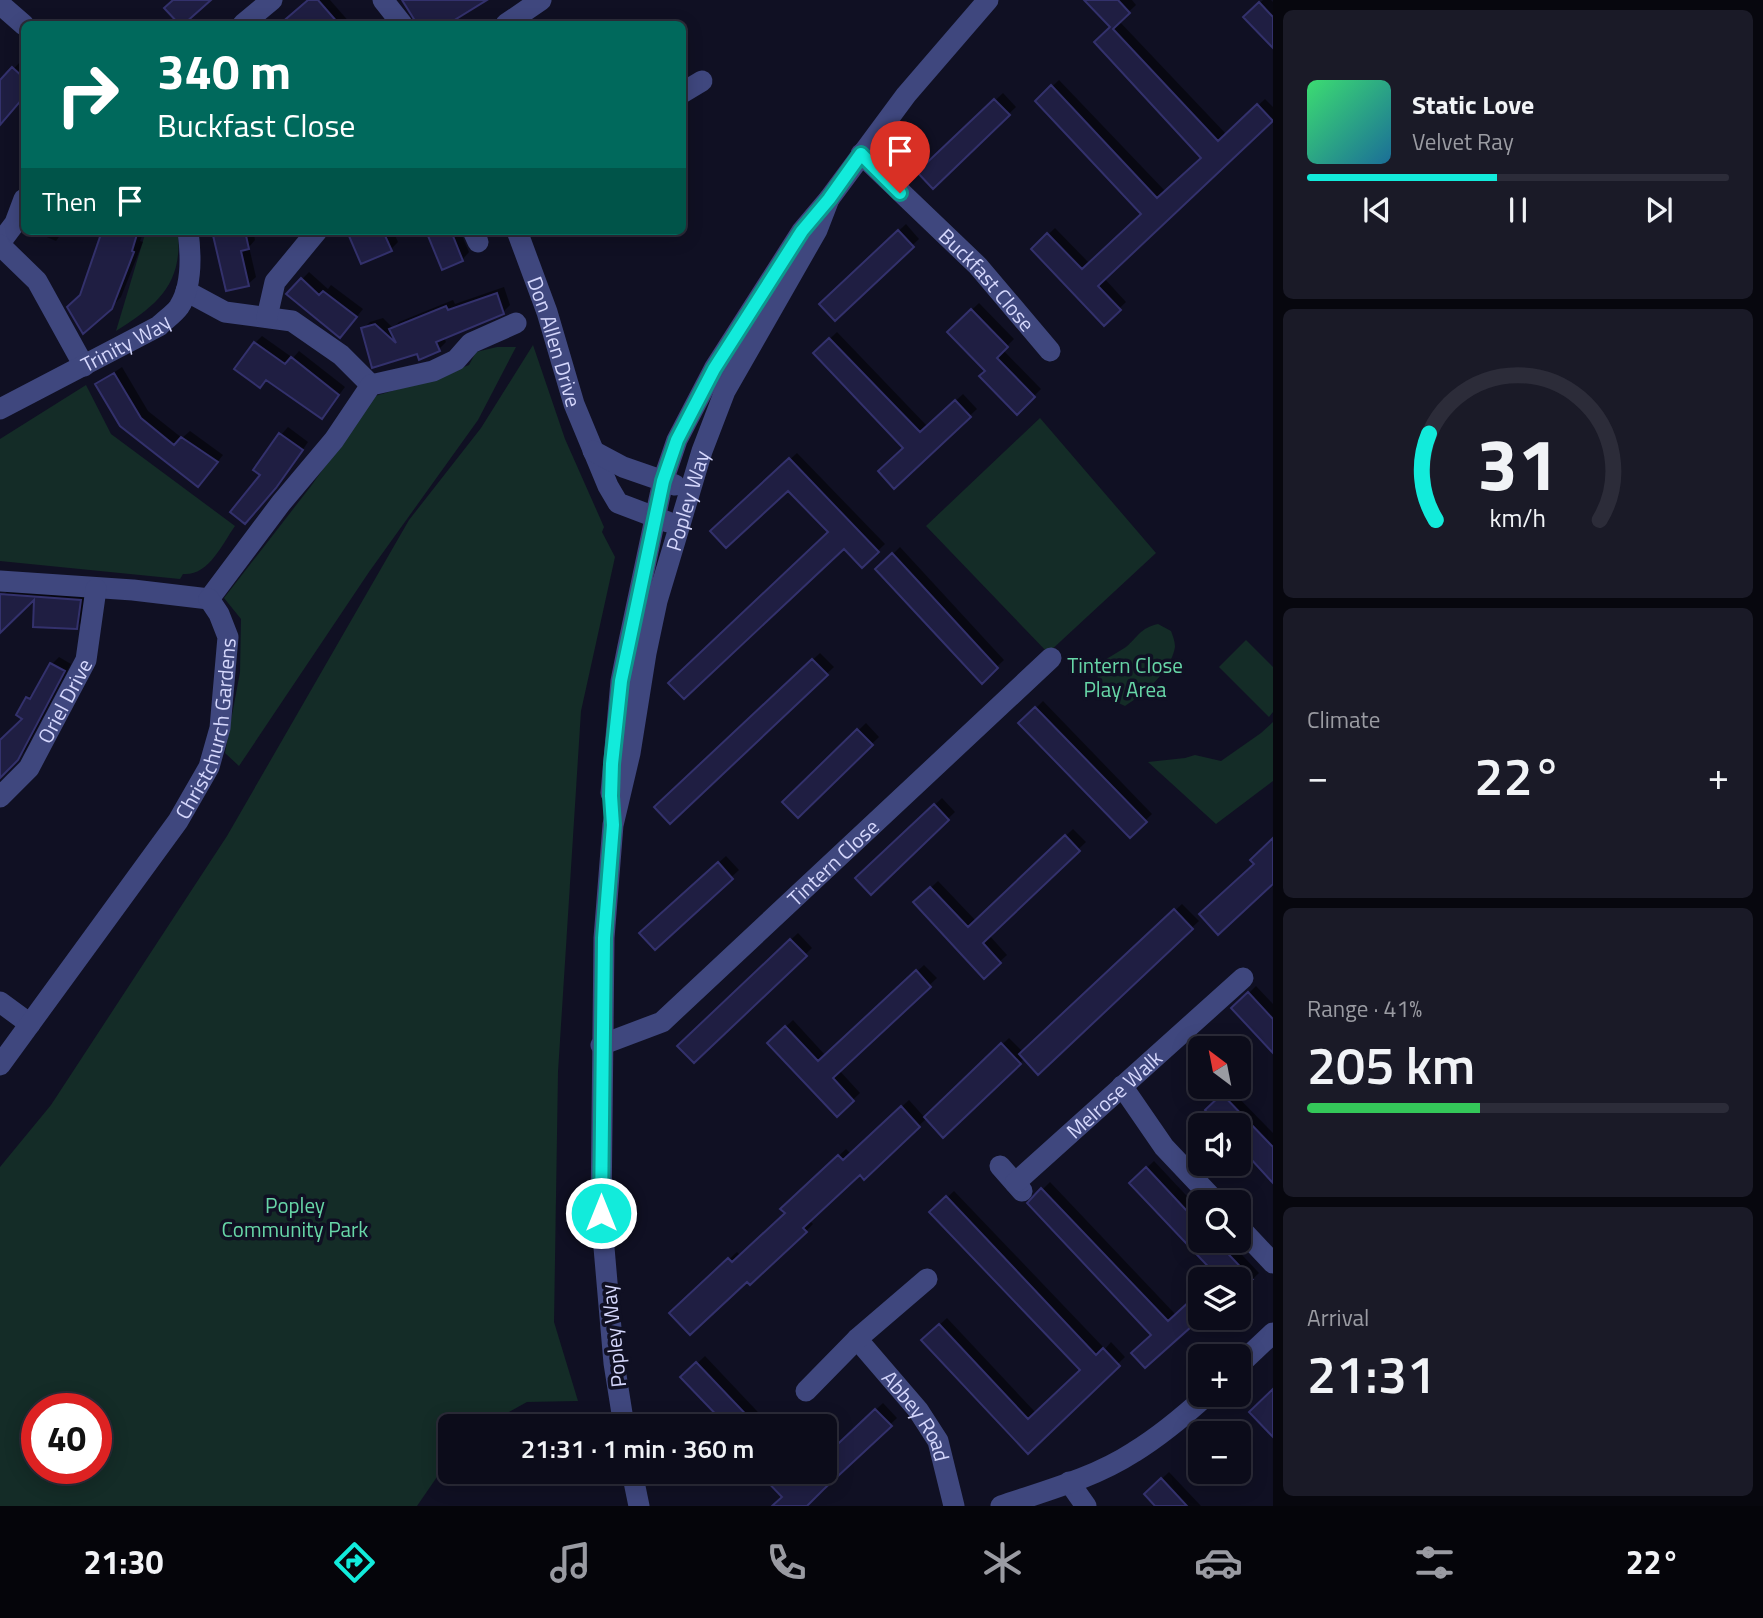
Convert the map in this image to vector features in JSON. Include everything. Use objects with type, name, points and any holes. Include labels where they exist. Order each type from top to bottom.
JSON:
[{"type":"street","points":[[247,21],[272,0]]},
{"type":"street","points":[[383,0],[400,21]]},
{"type":"street","points":[[510,21],[541,0]]},
{"type":"street","name":"Popley Way","points":[[622,1414],[614,1363],[601,1213],[604,938],[613,825],[612,764],[621,681],[663,481],[677,440],[714,369],[802,231],[906,95],[988,0]]},
{"type":"street","points":[[0,4],[21,22]]},
{"type":"street","points":[[686,91],[702,81]]},
{"type":"street","name":"Buckfast Close","points":[[861,154],[978,266],[1050,352]]},
{"type":"street","name":"Popley Way","points":[[613,825],[630,753],[651,627],[689,489],[725,391],[817,230],[829,199]]},
{"type":"street","points":[[21,207],[15,223],[0,244],[37,281],[84,366]]},
{"type":"street","name":"Trinity Way","points":[[0,409],[159,327],[179,307],[186,291],[190,249],[188,235]]},
{"type":"street","points":[[267,317],[275,282],[314,235]]},
{"type":"street","name":"Don Allen Drive","points":[[518,235],[547,312],[574,404],[608,486],[618,503],[680,526]]},
{"type":"street","points":[[186,291],[226,312],[292,321],[341,355],[371,385]]},
{"type":"street","points":[[0,581],[133,590],[209,599],[281,503],[334,440],[371,385],[433,372],[456,360],[471,343],[516,323]]},
{"type":"street","points":[[593,451],[623,467],[689,489]]},
{"type":"street","name":"Oriel Drive","points":[[0,797],[29,768],[86,660],[96,589]]},
{"type":"street","name":"Christchurch Gardens","points":[[0,1065],[178,821],[209,767],[220,728],[229,637],[209,599]]},
{"type":"street","name":"Tintern Close","points":[[601,1045],[662,1022],[1051,658]]},
{"type":"street","name":"Melrose Walk","points":[[1000,1167],[1019,1187],[1122,1087],[1243,978]]},
{"type":"street","points":[[0,1002],[30,1024]]},
{"type":"street","points":[[1122,1087],[1164,1147],[1205,1190]]},
{"type":"street","points":[[1251,1240],[1273,1263]]},
{"type":"street","points":[[806,1391],[858,1339],[927,1279]]},
{"type":"street","points":[[1251,1354],[1273,1333]]},
{"type":"street","name":"Abbey Road","points":[[858,1339],[918,1410],[938,1441],[954,1506]]},
{"type":"street","points":[[1001,1506],[1069,1482],[1132,1453],[1193,1407]]},
{"type":"street","points":[[1069,1482],[1086,1506]]},
{"type":"street","points":[[634,1484],[639,1506]]},
{"type":"green space","points":[[145,235],[178,235],[176,266],[164,292],[144,312],[116,331]]},
{"type":"green space","name":"Popley Community Park","points":[[533,345],[565,439],[604,527],[602,532],[615,557],[581,711],[558,1072],[554,1322],[578,1401],[527,1402],[506,1414],[438,1414],[438,1475],[417,1506],[0,1506],[0,1167],[51,1105],[227,836],[409,520],[481,428]]},
{"type":"green space","points":[[497,347],[516,347],[478,420],[369,572],[239,766],[225,753],[240,672],[241,619],[224,598],[311,486],[375,396],[469,365],[476,352]]},
{"type":"green space","points":[[86,385],[111,434],[235,526],[214,558],[200,570],[183,574],[180,579],[0,561],[0,439]]},
{"type":"green space","points":[[1040,418],[1156,553],[1048,653],[926,526]]},
{"type":"green space","name":"Tintern Close Play Area","points":[[1158,624],[1171,631],[1174,639],[1175,647],[1168,665],[1148,688],[1125,706],[1114,701],[1096,684],[1101,662],[1126,647],[1143,630]]},
{"type":"green space","points":[[1246,640],[1273,667],[1273,712],[1269,717],[1219,667]]},
{"type":"green space","points":[[1273,722],[1273,781],[1216,824],[1148,762],[1195,755],[1221,761]]},
{"type":"building","points":[[173,0],[211,0],[187,21],[176,21],[164,8]]},
{"type":"building","points":[[308,0],[318,0],[336,21],[284,21]]},
{"type":"building","points":[[402,0],[487,0],[453,21],[415,21]]},
{"type":"building","points":[[1084,0],[1118,0],[1130,13],[1113,29],[1218,141],[1257,104],[1273,121],[1098,286],[1121,310],[1104,326],[1031,249],[1047,233],[1082,269],[1141,214],[1035,101],[1051,85],[1157,198],[1201,158],[1094,42],[1110,27]]},
{"type":"building","points":[[1259,2],[1273,17],[1273,48],[1243,17]]},
{"type":"building","points":[[12,67],[21,75],[21,100],[0,125],[0,80]]},
{"type":"building","points":[[994,99],[1010,115],[933,189],[917,172]]},
{"type":"building","points":[[898,230],[914,247],[835,321],[819,304]]},
{"type":"building","points":[[101,235],[137,235],[132,251],[134,252],[112,309],[83,334],[67,307],[80,295]]},
{"type":"building","points":[[213,235],[246,235],[249,249],[241,251],[249,286],[226,291]]},
{"type":"building","points":[[385,235],[392,251],[361,264],[349,236]]},
{"type":"building","points":[[428,235],[453,235],[463,261],[442,270]]},
{"type":"building","points":[[301,278],[319,295],[323,291],[357,317],[340,338],[286,294]]},
{"type":"building","points":[[497,293],[504,314],[436,342],[440,351],[419,360],[417,354],[372,368],[361,328],[375,324],[396,343],[389,329],[446,306],[448,310]]},
{"type":"building","points":[[971,309],[1008,347],[997,358],[1035,397],[1017,415],[979,376],[985,371],[947,332]]},
{"type":"building","points":[[829,338],[920,432],[955,400],[971,417],[894,489],[878,471],[903,448],[813,353]]},
{"type":"building","points":[[254,342],[285,364],[291,357],[339,395],[322,419],[266,380],[260,388],[234,369]]},
{"type":"building","points":[[114,373],[141,418],[174,445],[181,437],[218,462],[198,487],[120,426],[95,384]]},
{"type":"building","points":[[279,433],[303,450],[276,488],[245,524],[230,512],[260,475],[253,470]]},
{"type":"building","points":[[789,458],[879,552],[862,568],[844,549],[684,699],[668,683],[828,532],[788,491],[726,548],[710,531]]},
{"type":"building","points":[[892,553],[998,668],[982,684],[875,569]]},
{"type":"building","points":[[0,594],[81,600],[77,629],[33,627],[34,600],[0,633]]},
{"type":"building","points":[[812,659],[828,675],[670,824],[654,807]]},
{"type":"building","points":[[50,663],[65,671],[18,760],[0,778],[0,740],[22,719],[16,715],[26,697],[30,699]]},
{"type":"building","points":[[1035,707],[1147,822],[1130,838],[1018,723]]},
{"type":"building","points":[[857,729],[873,745],[798,818],[782,802]]},
{"type":"building","points":[[934,804],[949,820],[871,895],[855,878]]},
{"type":"building","points":[[1065,835],[1080,851],[983,943],[1001,963],[984,979],[913,902],[930,887],[968,927]]},
{"type":"building","points":[[1273,838],[1273,884],[1218,935],[1199,914],[1254,864],[1250,860]]},
{"type":"building","points":[[718,862],[733,879],[655,950],[639,933]]},
{"type":"building","points":[[1174,909],[1193,929],[1038,1075],[1019,1054]]},
{"type":"building","points":[[790,939],[807,956],[694,1063],[677,1046]]},
{"type":"building","points":[[916,970],[931,987],[833,1078],[854,1101],[837,1117],[767,1043],[785,1026],[818,1061]]},
{"type":"building","points":[[1248,992],[1273,1019],[1273,1053],[1231,1008]]},
{"type":"building","points":[[1001,1043],[1021,1064],[943,1138],[924,1117]]},
{"type":"building","points":[[1217,1099],[1227,1099],[1240,1113],[1208,1113],[1205,1110]]},
{"type":"building","points":[[901,1106],[920,1127],[864,1180],[860,1175],[803,1228],[807,1232],[750,1285],[747,1282],[690,1335],[669,1313],[728,1258],[732,1262],[785,1213],[780,1209],[838,1155],[843,1160]]},
{"type":"building","points":[[1251,1124],[1273,1147],[1273,1183],[1251,1159]]},
{"type":"building","points":[[1146,1167],[1188,1212],[1188,1245],[1129,1183]]},
{"type":"building","points":[[1041,1188],[1168,1321],[1188,1303],[1188,1330],[1145,1368],[1131,1353],[1151,1335],[1027,1203]]},
{"type":"building","points":[[946,1196],[1096,1355],[1103,1348],[1120,1366],[1028,1454],[921,1340],[939,1324],[1028,1419],[1080,1370],[929,1212]]},
{"type":"building","points":[[1195,1253],[1227,1253],[1241,1267],[1209,1267]]},
{"type":"building","points":[[696,1362],[746,1414],[715,1414],[680,1377]]},
{"type":"building","points":[[1273,1389],[1273,1437],[1249,1412]]},
{"type":"building","points":[[875,1409],[892,1426],[837,1477],[837,1445]]},
{"type":"building","points":[[1161,1478],[1187,1506],[1155,1506],[1144,1494]]},
{"type":"building","points":[[770,1484],[829,1484],[807,1506],[772,1506],[782,1497]]},
{"type":"route","points":[[601,1213],[601,1045],[604,938],[613,825],[612,764],[621,681],[668,461],[714,369],[802,231],[861,154],[900,193]]}]
